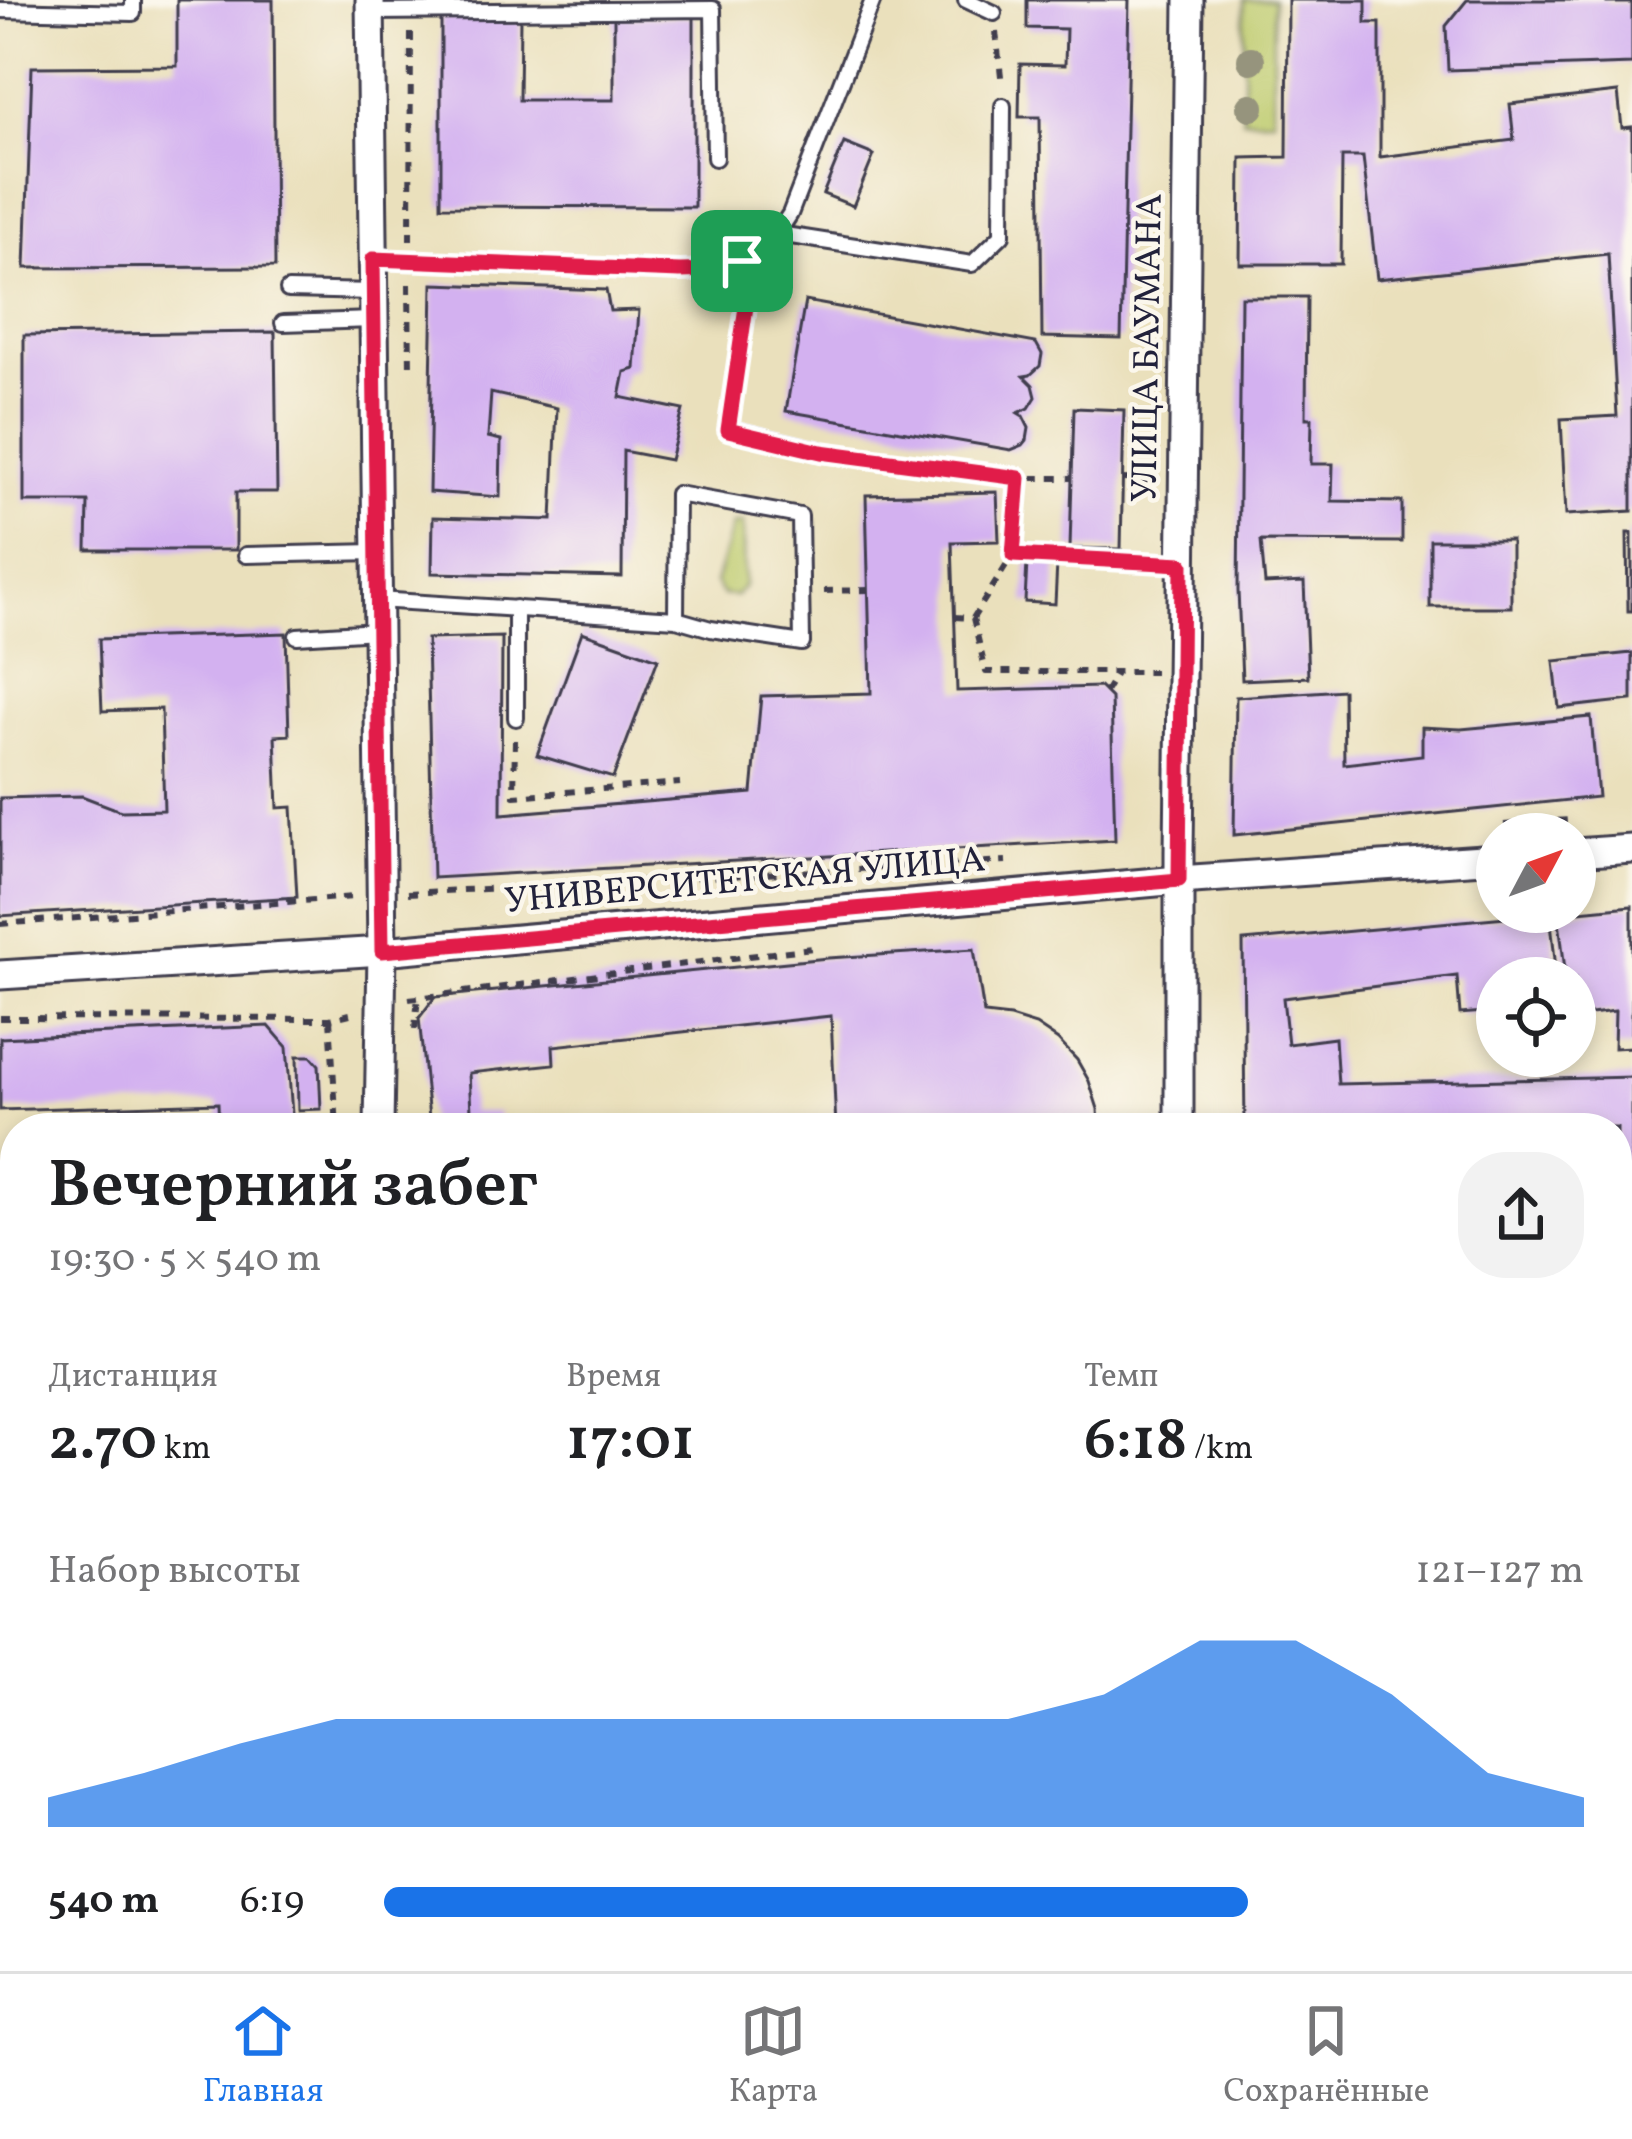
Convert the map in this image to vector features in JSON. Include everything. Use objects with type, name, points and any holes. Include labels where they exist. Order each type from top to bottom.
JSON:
[{"type":"street","name":"УЛИЦА БАУМАНА","points":[[1179,1113],[1189,0]]},
{"type":"street","points":[[370,6],[382,951],[379,1113]]},
{"type":"street","points":[[1596,852],[1632,849]]},
{"type":"street","name":"УНИВЕРСИТЕТСКАЯ УЛИЦА","points":[[0,975],[382,951],[1179,880],[1476,859]]},
{"type":"lane","points":[[0,10],[133,13],[134,0]]},
{"type":"lane","points":[[373,259],[680,271],[715,270],[742,261],[778,235],[790,214],[873,0]]},
{"type":"lane","points":[[966,0],[994,14]]},
{"type":"lane","points":[[370,6],[411,13],[713,9],[715,158]]},
{"type":"lane","points":[[778,235],[972,264],[1002,235],[1003,99]]},
{"type":"lane","points":[[742,261],[748,293],[728,430],[821,452]]},
{"type":"lane","points":[[288,290],[374,306]]},
{"type":"lane","points":[[283,323],[374,306]]},
{"type":"lane","points":[[377,600],[676,619],[802,643],[800,516],[676,494],[676,619]]},
{"type":"lane","points":[[245,555],[376,552]]},
{"type":"lane","points":[[516,608],[516,718]]},
{"type":"lane","points":[[297,636],[377,631]]},
{"type":"path","points":[[410,374],[411,13]]},
{"type":"path","points":[[994,14],[1003,99]]},
{"type":"path","points":[[821,452],[1019,478],[1072,478]]},
{"type":"path","points":[[1019,478],[1013,555],[973,618],[986,672],[1180,673]]},
{"type":"path","points":[[1013,555],[1182,564]]},
{"type":"path","points":[[801,591],[868,590]]},
{"type":"path","points":[[954,617],[973,618]]},
{"type":"path","points":[[1105,692],[1118,672]]},
{"type":"path","points":[[516,718],[514,796],[680,783]]},
{"type":"path","points":[[0,924],[381,895],[1012,860]]},
{"type":"path","points":[[0,1018],[330,1019],[418,996],[822,946]]},
{"type":"path","points":[[330,1019],[336,1113]]},
{"type":"green space","points":[[1244,0],[1273,0],[1273,119],[1243,119]]},
{"type":"green space","points":[[743,523],[744,586],[736,596],[723,595],[715,583],[733,524]]},
{"type":"building","points":[[177,0],[273,0],[275,267],[25,268],[32,67],[177,66]]},
{"type":"building","points":[[1027,0],[1129,0],[1121,339],[1042,337],[1040,117],[1019,117],[1020,64],[1065,65],[1066,29],[1027,28]]},
{"type":"building","points":[[1288,0],[1366,0],[1366,23],[1380,23],[1380,157],[1514,140],[1510,104],[1618,92],[1622,128],[1632,127],[1632,511],[1566,515],[1561,419],[1617,416],[1608,254],[1377,279],[1363,157],[1342,157],[1341,264],[1240,264],[1241,158],[1287,157]]},
{"type":"building","points":[[1467,0],[1632,3],[1632,64],[1448,70],[1446,26]]},
{"type":"building","points":[[614,17],[694,17],[694,207],[441,206],[441,18],[520,18],[519,100],[614,100]]},
{"type":"building","points":[[844,143],[874,155],[853,206],[823,194]]},
{"type":"building","points":[[433,284],[606,290],[610,311],[639,310],[635,369],[625,372],[620,397],[683,410],[670,460],[623,451],[622,577],[432,573],[433,517],[552,520],[557,408],[491,393],[488,437],[501,440],[500,497],[429,492]]},
{"type":"building","points":[[1241,297],[1307,297],[1306,418],[1312,418],[1311,464],[1333,464],[1332,501],[1402,502],[1402,542],[1261,541],[1265,584],[1304,582],[1308,677],[1242,680],[1238,591]]},
{"type":"building","points":[[805,301],[1036,343],[1042,354],[1040,366],[1024,376],[1036,397],[1018,413],[1029,428],[1027,440],[1011,450],[786,411]]},
{"type":"building","points":[[275,332],[277,492],[236,492],[236,550],[87,550],[88,502],[24,502],[24,335]]},
{"type":"building","points":[[1074,408],[1124,410],[1121,549],[1070,548]]},
{"type":"building","points":[[997,492],[999,541],[952,542],[957,691],[1100,687],[1111,698],[1115,840],[433,878],[427,639],[502,637],[501,814],[752,793],[761,696],[871,693],[866,495]]},
{"type":"building","points":[[1627,533],[1632,533],[1632,611],[1628,611]]},
{"type":"building","points":[[1430,540],[1511,540],[1511,607],[1430,607]]},
{"type":"building","points":[[1027,562],[1057,563],[1055,604],[1025,602]]},
{"type":"building","points":[[582,632],[658,659],[613,778],[537,755]]},
{"type":"building","points":[[286,633],[289,735],[275,736],[278,808],[292,807],[297,897],[0,916],[0,798],[82,796],[121,811],[164,810],[161,709],[102,711],[99,639]]},
{"type":"building","points":[[1632,653],[1632,700],[1559,708],[1554,661]]},
{"type":"building","points":[[1343,690],[1344,764],[1422,755],[1422,727],[1461,729],[1591,717],[1598,797],[1234,835],[1236,697]]},
{"type":"building","points":[[1632,906],[1632,1047],[1614,1048],[1615,1011],[1596,1013],[1596,957],[1563,957],[1560,933],[1596,933],[1596,909]]},
{"type":"building","points":[[1476,920],[1476,933],[1552,933],[1555,957],[1476,957],[1476,1013],[1460,1014],[1457,976],[1283,998],[1288,1044],[1335,1038],[1338,1084],[1632,1077],[1632,1113],[1245,1113],[1243,941]]},
{"type":"building","points":[[974,949],[984,1014],[1036,1025],[1058,1040],[1089,1081],[1098,1113],[835,1113],[831,1016],[553,1046],[554,1064],[469,1073],[471,1112],[498,1113],[428,1113],[419,1018],[435,997],[828,958]]},
{"type":"building","points":[[269,1026],[287,1047],[292,1113],[218,1113],[218,1103],[0,1110],[0,1038]]},
{"type":"building","points":[[297,1056],[311,1056],[319,1065],[321,1109],[298,1110]]},
{"type":"route","points":[[373,259],[680,271],[715,270],[742,261],[748,293],[728,430],[821,452],[1019,478],[1013,555],[1182,564],[1179,880],[382,951],[373,259]]}]
